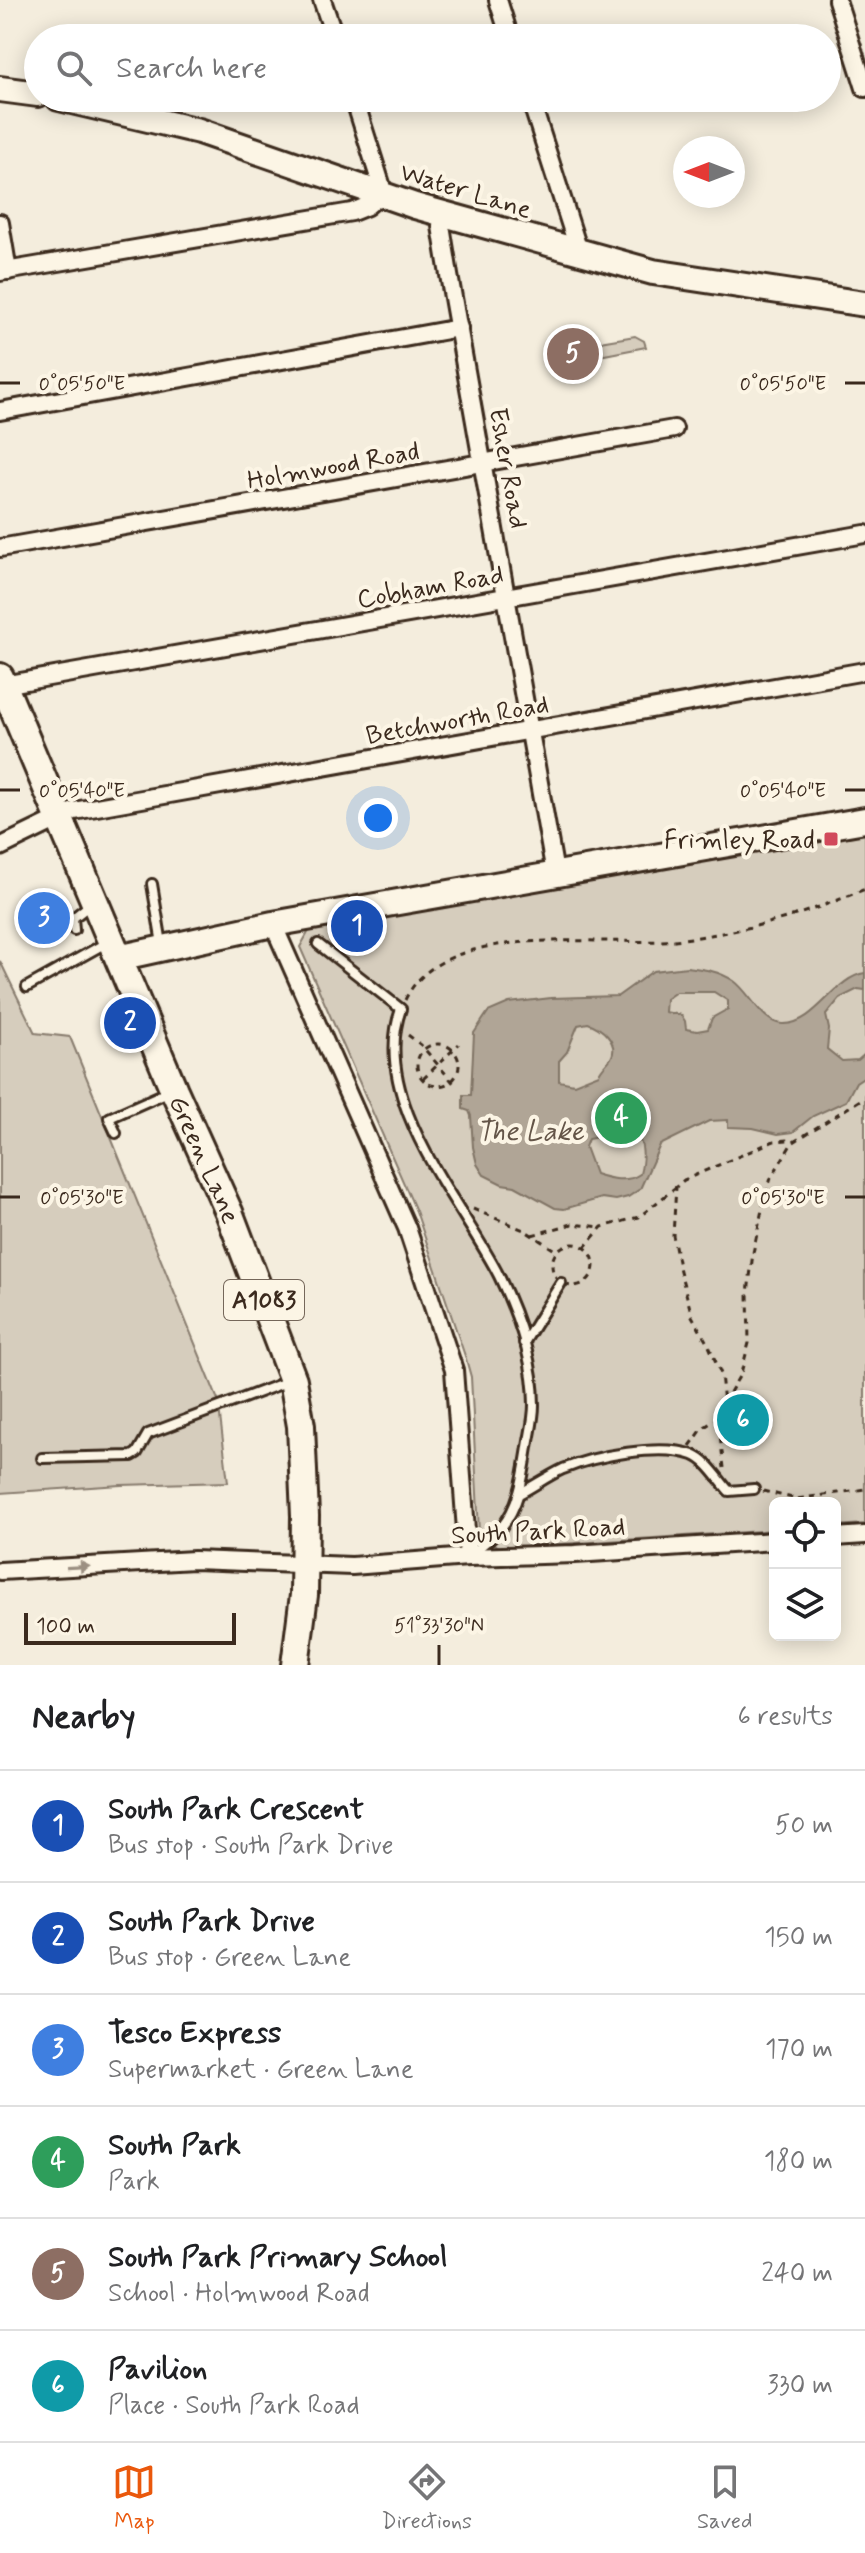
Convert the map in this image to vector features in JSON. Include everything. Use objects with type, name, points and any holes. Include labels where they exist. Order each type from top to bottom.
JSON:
[{"type":"main road","name":"Green Lane","points":[[2,681],[174,1090],[229,1212],[293,1380],[301,1426],[305,1516],[304,1595],[295,1665]]},
{"type":"street","points":[[322,0],[330,24]]},
{"type":"street","points":[[498,0],[506,24]]},
{"type":"street","points":[[837,0],[865,88]]},
{"type":"street","points":[[0,89],[24,92]]},
{"type":"street","name":"Water Lane","points":[[118,112],[199,131],[442,214],[653,272],[865,304]]},
{"type":"street","points":[[0,223],[4,272],[352,212],[367,206],[381,194],[381,184],[358,112]]},
{"type":"street","points":[[534,112],[576,242],[574,251]]},
{"type":"street","name":"Esher Road","points":[[442,214],[441,226],[555,873]]},
{"type":"street","points":[[0,411],[459,328]]},
{"type":"street","name":"Holmwood Road","points":[[0,548],[674,429]]},
{"type":"street","name":"Cobham Road","points":[[2,681],[865,534]]},
{"type":"street","name":"Betchworth Road","points":[[0,847],[74,811],[865,671]]},
{"type":"street","points":[[114,949],[163,948],[273,924],[865,820]]},
{"type":"street","points":[[273,924],[407,1228],[454,1370],[468,1557]]},
{"type":"street","points":[[841,1537],[865,1535]]},
{"type":"street","name":"South Park Road","points":[[0,1571],[194,1560],[352,1566],[769,1541]]},
{"type":"lane","points":[[152,884],[163,948]]},
{"type":"lane","points":[[74,930],[76,913],[95,902]]},
{"type":"lane","points":[[318,944],[401,1009],[395,1027],[395,1060],[408,1112],[434,1170],[497,1274],[524,1343],[534,1406],[519,1494],[501,1528],[468,1557]]},
{"type":"lane","points":[[27,987],[85,951],[114,949]]},
{"type":"lane","points":[[116,1133],[109,1118],[174,1090]]},
{"type":"lane","points":[[524,1343],[561,1283]]},
{"type":"lane","points":[[42,1458],[132,1456],[148,1434],[293,1380]]},
{"type":"lane","points":[[519,1494],[562,1469],[597,1459],[655,1451],[686,1454],[705,1463],[729,1491],[754,1489]]},
{"type":"path","points":[[401,1009],[421,976],[465,952],[485,947],[558,941],[679,940],[755,928],[815,910],[865,889]]},
{"type":"path","points":[[395,1027],[424,1049],[457,1087]]},
{"type":"path","points":[[439,1044],[453,1051],[458,1069],[451,1081],[433,1085],[423,1079],[417,1062],[424,1049],[439,1044]]},
{"type":"path","points":[[423,1079],[459,1044]]},
{"type":"path","points":[[717,1477],[725,1467],[718,1418],[741,1373],[749,1343],[748,1293],[763,1205],[771,1178],[792,1143],[865,1097]]},
{"type":"path","points":[[531,1235],[572,1224],[602,1227],[639,1217],[684,1180],[774,1141],[788,1140],[792,1143]]},
{"type":"path","points":[[676,1187],[673,1235],[679,1267],[692,1316],[718,1366],[724,1403]]},
{"type":"path","points":[[456,1205],[460,1202],[531,1235],[557,1251]]},
{"type":"path","points":[[584,1248],[602,1227]]},
{"type":"path","points":[[571,1244],[584,1248],[593,1262],[589,1277],[577,1286],[561,1283],[552,1268],[557,1251],[571,1244]]},
{"type":"path","points":[[686,1454],[703,1428],[718,1418]]},
{"type":"path","points":[[754,1489],[797,1499],[865,1489]]},
{"type":"shaded area","points":[[635,336],[644,341],[646,347],[589,358],[588,350],[594,343]]},
{"type":"shaded area","points":[[865,832],[865,1524],[841,1526],[841,1497],[769,1497],[769,1530],[499,1548],[479,1532],[471,1377],[466,1359],[416,1211],[300,947],[309,931]]},
{"type":"shaded area","points":[[0,961],[35,1033],[70,1037],[218,1400],[228,1482],[0,1493]]},
{"type":"water","name":"The Lake","points":[[687,967],[723,975],[740,986],[770,1019],[784,1024],[806,1017],[844,983],[865,973],[865,990],[858,989],[840,998],[826,1015],[829,1029],[827,1049],[842,1061],[858,1060],[865,1054],[865,1076],[856,1082],[846,1101],[813,1116],[793,1132],[778,1134],[753,1128],[728,1127],[728,1120],[709,1121],[660,1145],[640,1189],[628,1197],[616,1200],[602,1198],[564,1209],[555,1208],[515,1186],[502,1184],[484,1175],[477,1164],[471,1116],[469,1111],[463,1109],[463,1095],[471,1095],[474,1033],[488,1012],[509,1003],[618,996],[653,971]],"holes":[[[676,992],[714,992],[728,1001],[728,1009],[712,1018],[708,1029],[686,1029],[681,1015],[665,1012],[666,999]],[[588,1023],[598,1028],[611,1041],[613,1052],[599,1074],[574,1084],[559,1081],[559,1061],[567,1052],[578,1025]],[[632,1130],[642,1150],[640,1174],[624,1179],[595,1174],[585,1147],[588,1139]]]},
{"type":"place","name":"South Park Primary School","points":[[573,354]]},
{"type":"place","name":"Frimley Road","points":[[831,839]]},
{"type":"place","name":"Tesco Express","points":[[44,918]]},
{"type":"place","name":"South Park Crescent","points":[[357,926]]},
{"type":"place","name":"South Park Drive","points":[[130,1023]]},
{"type":"place","name":"South Park","points":[[621,1118]]},
{"type":"place","name":"Pavilion","points":[[743,1420]]}]
